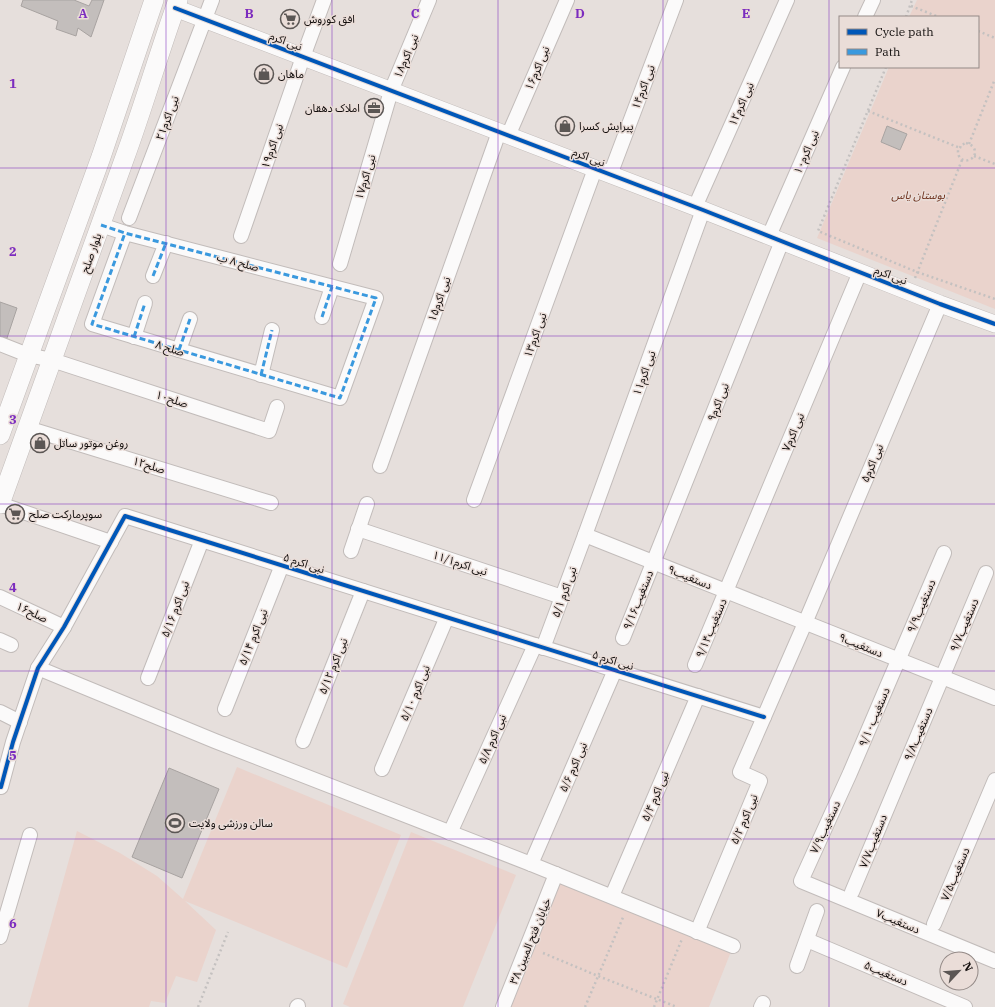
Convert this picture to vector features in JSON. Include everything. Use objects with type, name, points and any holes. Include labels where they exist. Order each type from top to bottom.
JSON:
[{"type":"main road","points":[[0,435],[101,157],[154,0]]},
{"type":"main road","name":"بلوار صلح","points":[[0,504],[131,141],[177,4]]},
{"type":"street","name":"نبی اکرم۲۱","points":[[129,218],[212,0]]},
{"type":"street","name":"نبی اکرم۱۹","points":[[241,236],[324,0]]},
{"type":"street","name":"نبی اکرم۱۸","points":[[391,90],[429,0]]},
{"type":"street","name":"نبی اکرم۱۶","points":[[504,134],[566,0]]},
{"type":"street","name":"نبی اکرم۱۴","points":[[603,172],[676,0]]},
{"type":"street","name":"نبی اکرم۱۲","points":[[699,209],[787,0]]},
{"type":"street","points":[[865,16],[873,0]]},
{"type":"street","name":"نبی اکرم","points":[[177,4],[205,19],[995,324]]},
{"type":"street","name":"نبی اکرم۱۰","points":[[776,239],[843,68]]},
{"type":"street","name":"نبی اکرم۱۷","points":[[340,264],[391,90]]},
{"type":"street","name":"نبی اکرم۱۵","points":[[380,466],[504,134]]},
{"type":"street","name":"نبی اکرم۱۳","points":[[474,500],[603,172]]},
{"type":"street","name":"نبی اکرم۱۱","points":[[585,535],[699,209]]},
{"type":"street","name":"صلح ۸ ب","points":[[101,225],[125,233],[376,298],[340,398]]},
{"type":"street","name":"۸ صلح","points":[[125,233],[92,324],[340,398]]},
{"type":"street","name":"نبی اکرم۹","points":[[653,563],[776,239]]},
{"type":"street","points":[[154,276],[166,243]]},
{"type":"street","name":"نبی اکرم۷","points":[[726,592],[860,272]]},
{"type":"street","points":[[322,317],[332,287]]},
{"type":"street","points":[[134,337],[145,303]]},
{"type":"street","name":"نبی اکرم۵","points":[[805,623],[940,304]]},
{"type":"street","points":[[179,350],[190,319]]},
{"type":"street","points":[[261,375],[272,330]]},
{"type":"street","points":[[0,344],[28,355],[52,360]]},
{"type":"street","name":"صلح۱۰","points":[[52,360],[269,431],[277,408]]},
{"type":"street","name":"صلح۱۲","points":[[27,428],[271,503]]},
{"type":"street","points":[[0,504],[111,542]]},
{"type":"street","points":[[351,551],[367,504]]},
{"type":"street","name":"نبی اکرم ۵","points":[[1,787],[13,742],[38,668],[64,627],[125,516],[764,717]]},
{"type":"street","name":"نبی اکرم۱۱/۱","points":[[358,529],[562,597]]},
{"type":"street","points":[[585,535],[653,563]]},
{"type":"street","name":"نبی اکرم ۵/۱","points":[[539,646],[562,597],[585,535]]},
{"type":"street","name":"نبی اکرم ۵/۱۶","points":[[148,678],[202,540]]},
{"type":"street","name":"دستغیب۹/۹","points":[[898,660],[944,553]]},
{"type":"street","name":"۹دستغیب","points":[[653,563],[726,592]]},
{"type":"street","name":"دستغیب۹/۱۶","points":[[623,638],[653,563]]},
{"type":"street","name":"نبی اکرم ۵/۱۴","points":[[225,709],[282,565]]},
{"type":"street","name":"دستغیب۹/۷","points":[[942,677],[986,573]]},
{"type":"street","name":"نبی اکرم ۵/۱۲","points":[[304,741],[363,591]]},
{"type":"street","name":"دستغیب۹","points":[[726,592],[995,698]]},
{"type":"street","name":"دستغیب۹/۱۴","points":[[695,665],[726,592]]},
{"type":"street","name":"صلح۱۶","points":[[0,597],[64,627]]},
{"type":"street","name":"نبی اکرم ۵/۱۰","points":[[382,769],[447,617]]},
{"type":"street","points":[[764,717],[805,623]]},
{"type":"street","name":"نبی اکرم ۵/۸","points":[[450,833],[539,646]]},
{"type":"street","name":"دستغیب۹/۱۰","points":[[850,773],[898,660]]},
{"type":"street","points":[[38,668],[215,740],[612,896],[733,946]]},
{"type":"street","name":"نبی اکرم ۵/۶","points":[[531,864],[615,670]]},
{"type":"street","name":"دستغیب۹/۸","points":[[894,791],[942,677]]},
{"type":"street","name":"نبی اکرم ۵/۴","points":[[612,896],[698,696]]},
{"type":"street","points":[[0,712],[20,722]]},
{"type":"street","name":"نبی اکرم ۵/۲","points":[[692,930],[760,781],[740,772],[764,717]]},
{"type":"street","name":"دستغیب۷/۹","points":[[801,881],[850,773]]},
{"type":"street","name":"دستغیب۷/۵","points":[[934,924],[995,780]]},
{"type":"street","name":"دستغیب۷/۷","points":[[852,892],[894,791]]},
{"type":"street","points":[[0,937],[30,835]]},
{"type":"street","name":"خیابان فتح المبین ۳۸","points":[[504,1007],[556,874]]},
{"type":"street","name":"دستغیب۷","points":[[801,881],[995,961]]},
{"type":"street","points":[[797,966],[817,911]]},
{"type":"street","name":"دستغیب۵","points":[[806,940],[965,1007]]},
{"type":"path","points":[[906,16],[912,0]]},
{"type":"path","points":[[910,6],[936,16]]},
{"type":"path","points":[[979,31],[995,38]]},
{"type":"path","points":[[886,68],[818,231],[917,272],[995,299]]},
{"type":"path","points":[[969,144],[995,79]]},
{"type":"path","points":[[868,111],[960,148]]},
{"type":"path","points":[[963,144],[971,145],[975,150],[974,156],[970,160],[962,160],[957,153],[960,148],[963,144]]},
{"type":"path","points":[[974,156],[995,164]]},
{"type":"path","points":[[909,292],[962,160]]},
{"type":"path","points":[[585,1007],[628,903]]},
{"type":"path","points":[[654,1007],[692,930]]},
{"type":"path","points":[[198,1007],[228,932]]},
{"type":"path","points":[[543,953],[677,1007]]},
{"type":"green space","name":"بوستان یاس","points":[[917,0],[995,0],[995,309],[817,238],[889,68],[979,68],[979,16],[909,16]]},
{"type":"green space","points":[[237,767],[401,835],[347,968],[185,901],[216,930],[197,982],[176,976],[165,1003],[151,1001],[149,1007],[28,1007],[77,831],[120,853],[157,876],[183,899]]},
{"type":"green space","points":[[411,832],[516,875],[463,1007],[350,1007],[343,1004]]},
{"type":"green space","points":[[560,881],[734,944],[709,1007],[510,1007]]},
{"type":"building","points":[[23,0],[74,0],[89,6],[92,0],[104,0],[91,37],[78,28],[76,36],[56,29],[58,21],[21,6]]},
{"type":"building","points":[[887,126],[907,134],[900,150],[881,142]]},
{"type":"building","points":[[0,302],[17,308],[6,341],[0,339]]},
{"type":"building","name":"سالن ورزشی ولایت","points":[[169,768],[219,789],[182,878],[132,857]]},
{"type":"marked path","points":[[101,225],[125,233],[376,298],[340,398],[92,324],[125,233]]},
{"type":"marked path","points":[[153,276],[166,243]]},
{"type":"marked path","points":[[322,317],[332,287]]},
{"type":"marked path","points":[[134,337],[145,303]]},
{"type":"marked path","points":[[179,350],[190,319]]},
{"type":"marked path","points":[[261,375],[272,330]]},
{"type":"cycle path","points":[[175,8],[703,210],[940,304],[995,324]]},
{"type":"cycle path","points":[[1,787],[13,742],[38,668],[64,627],[125,516],[764,717]]},
{"type":"place","name":"افق کوروش","points":[[290,19]]},
{"type":"place","name":"ماهان","points":[[264,74]]},
{"type":"place","name":"املاک دهقان","points":[[374,108]]},
{"type":"place","name":"پیرایش کسرا","points":[[565,126]]},
{"type":"place","name":"روغن موتور ساتل","points":[[40,443]]},
{"type":"place","name":"سوپرمارکت صلح","points":[[15,514]]},
{"type":"place","name":"سالن ورزشی ولایت","points":[[175,823]]}]
